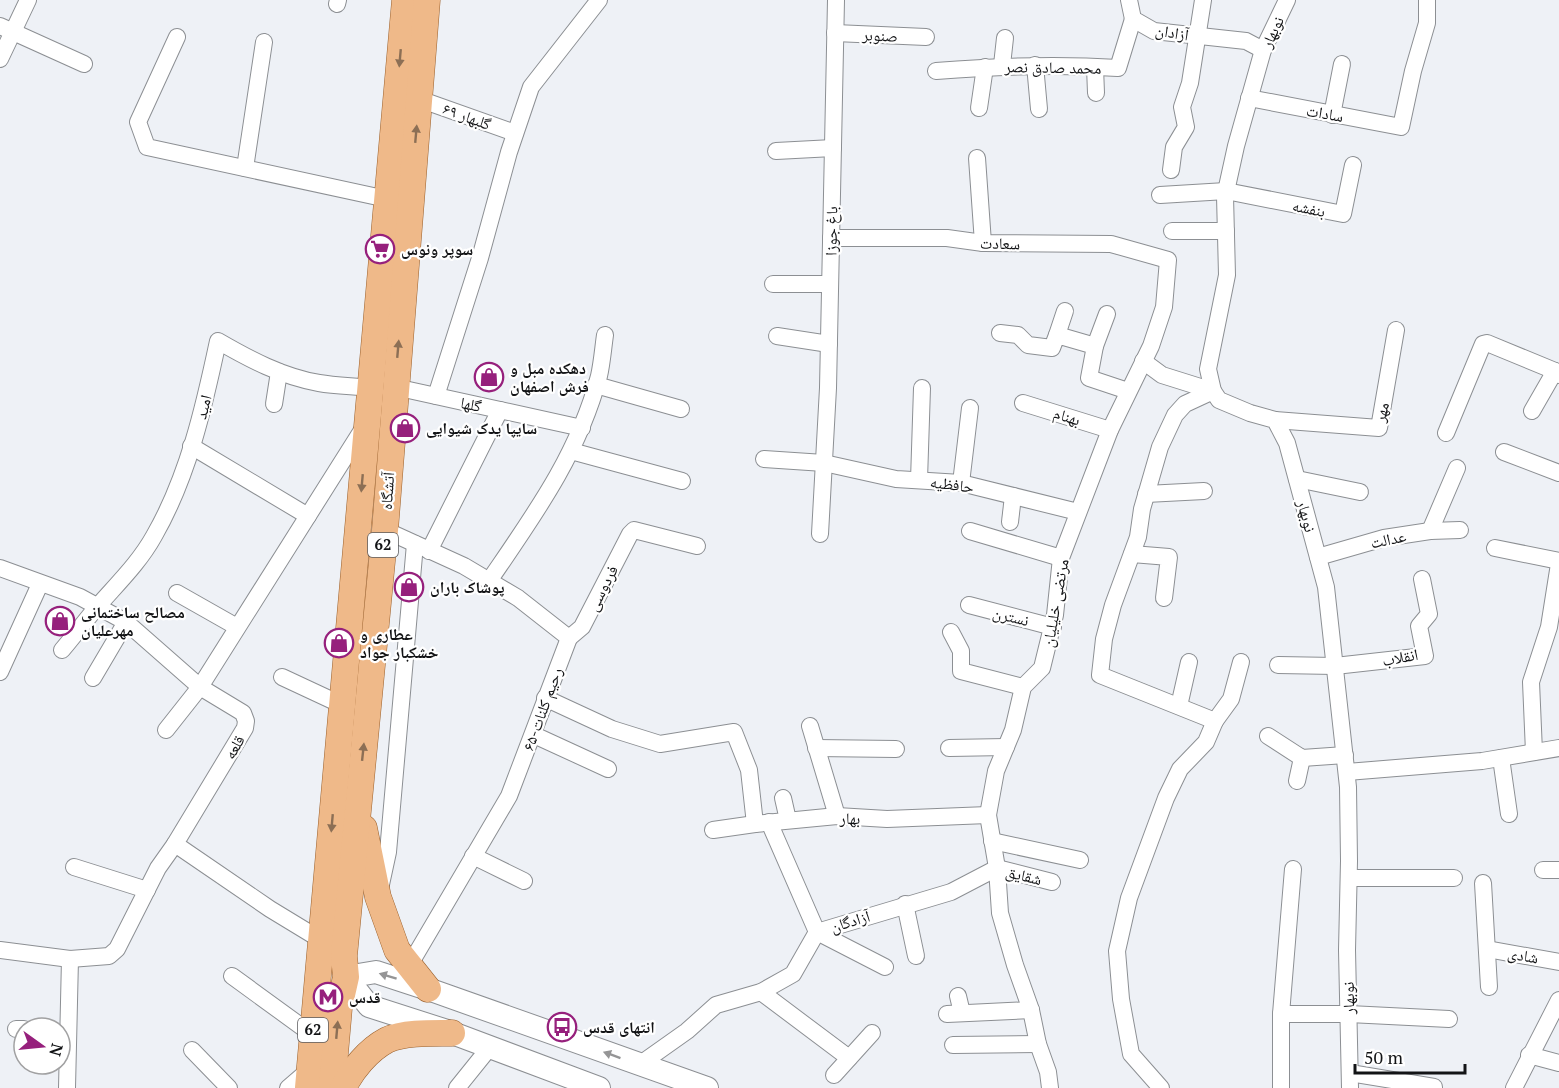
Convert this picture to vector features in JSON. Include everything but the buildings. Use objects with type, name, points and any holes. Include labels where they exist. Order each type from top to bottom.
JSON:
[{"type":"main road","name":"آتشگاه","points":[[309,1078],[368,421],[383,388],[401,174],[405,0]]},
{"type":"main road","name":"آتشگاه","points":[[332,1088],[339,1008],[346,976],[344,956],[385,530],[383,388],[387,199],[401,174],[419,99],[427,0]]},
{"type":"main road","points":[[358,800],[378,897],[397,950],[428,989]]},
{"type":"main road","points":[[319,972],[346,976],[376,972],[707,1088]]},
{"type":"main road","points":[[346,976],[369,1006],[452,1033],[598,1088]]},
{"type":"main road","points":[[531,1062],[525,1054],[526,1043],[532,1034],[543,1029]]},
{"type":"main road","points":[[343,1088],[364,1058],[388,1040],[418,1033],[452,1033]]},
{"type":"street","points":[[0,59],[7,29],[28,0]]},
{"type":"street","points":[[436,396],[531,87],[599,0]]},
{"type":"street","name":"باغ جوزا","points":[[820,534],[829,344],[836,0]]},
{"type":"street","name":"آزادان","points":[[1129,0],[1133,19],[1154,31],[1246,41],[1263,50]]},
{"type":"street","name":"آزادان","points":[[1198,36],[1203,0]]},
{"type":"street","name":"نوبهار","points":[[1213,391],[1208,369],[1227,275],[1226,191],[1263,50],[1287,0]]},
{"type":"street","name":"سادات","points":[[1249,98],[1401,127],[1413,71],[1427,23],[1427,0]]},
{"type":"street","name":"محمد صادق نصر","points":[[936,71],[1002,65],[1118,68],[1133,19]]},
{"type":"street","points":[[7,29],[84,64]]},
{"type":"street","name":"صنوبر","points":[[835,33],[926,37]]},
{"type":"street","points":[[1171,170],[1174,147],[1186,127],[1182,107],[1190,83],[1198,36]]},
{"type":"street","points":[[177,37],[138,122],[147,147],[387,199]]},
{"type":"street","points":[[1002,65],[1005,38]]},
{"type":"street","points":[[245,168],[264,42]]},
{"type":"street","points":[[1332,115],[1342,64]]},
{"type":"street","points":[[1035,65],[1039,109]]},
{"type":"street","points":[[979,108],[985,67]]},
{"type":"street","points":[[1095,67],[1096,93]]},
{"type":"street","name":"۶۹ گلبهار","points":[[419,99],[515,134]]},
{"type":"street","points":[[776,151],[833,148]]},
{"type":"street","points":[[976,158],[983,243]]},
{"type":"street","name":"بنفشه","points":[[1226,191],[1343,214],[1353,165]]},
{"type":"street","points":[[1160,195],[1226,191]]},
{"type":"street","points":[[1172,231],[1226,231]]},
{"type":"street","name":"سعادت","points":[[831,238],[947,238],[983,243],[1111,244],[1168,260]]},
{"type":"street","name":"مرتضی خلیلیان","points":[[1023,687],[1042,668],[1053,627],[1062,558],[1110,430],[1151,346],[1164,307],[1168,260]]},
{"type":"street","points":[[773,284],[830,284]]},
{"type":"street","points":[[1000,333],[1018,335],[1028,345],[1052,348],[1065,311]]},
{"type":"street","points":[[1107,314],[1095,346],[1089,378],[1128,391]]},
{"type":"street","name":"مهر","points":[[1275,420],[1379,428],[1396,330]]},
{"type":"street","points":[[1057,335],[1095,346]]},
{"type":"street","points":[[489,581],[539,508],[582,428],[596,385],[605,336]]},
{"type":"street","points":[[777,336],[829,344]]},
{"type":"street","name":"امید","points":[[62,650],[97,606],[129,572],[154,536],[177,485],[200,420],[218,341],[279,372],[317,383],[383,388]]},
{"type":"street","points":[[1446,433],[1483,344],[1487,343],[1516,354],[1557,373],[1532,411]]},
{"type":"street","points":[[1143,361],[1162,375],[1213,391],[1219,400],[1250,413],[1275,420]]},
{"type":"street","points":[[274,404],[279,372]]},
{"type":"street","points":[[596,385],[681,410]]},
{"type":"street","name":"گلها","points":[[383,388],[436,396],[582,428]]},
{"type":"street","points":[[919,480],[922,388]]},
{"type":"street","points":[[1213,391],[1185,404],[1174,416],[1161,447],[1146,494],[1138,537],[1113,605],[1104,639],[1100,675],[1215,721]]},
{"type":"street","name":"بهنام","points":[[1023,403],[1110,430]]},
{"type":"street","points":[[961,483],[970,408]]},
{"type":"street","points":[[378,897],[388,852],[422,548],[500,410]]},
{"type":"street","name":"نوبهار","points":[[1275,420],[1287,443],[1326,587],[1335,666],[1347,772],[1350,1080]]},
{"type":"street","points":[[166,730],[200,687],[368,421]]},
{"type":"street","points":[[191,446],[308,516]]},
{"type":"street","points":[[571,451],[682,481]]},
{"type":"street","points":[[1504,452],[1559,473]]},
{"type":"street","name":"حافظیه","points":[[764,459],[824,462],[896,479],[961,483],[1078,512]]},
{"type":"street","points":[[1431,531],[1457,468]]},
{"type":"street","points":[[1297,479],[1360,492]]},
{"type":"street","points":[[1146,494],[1204,491]]},
{"type":"street","points":[[1010,522],[1013,496]]},
{"type":"street","points":[[385,530],[464,566],[518,598],[569,638]]},
{"type":"street","name":"فردوسی","points":[[569,638],[582,627],[634,530],[698,546]]},
{"type":"street","name":"عدالت","points":[[1318,557],[1384,538],[1431,531],[1460,530]]},
{"type":"street","points":[[970,531],[1062,558]]},
{"type":"street","points":[[1495,548],[1559,563],[1549,627],[1531,682],[1534,752]]},
{"type":"street","points":[[1131,554],[1169,557],[1164,598]]},
{"type":"street","name":"قلعه","points":[[0,568],[80,597],[126,622],[200,687],[243,713],[246,721],[245,728],[175,844]]},
{"type":"street","name":"انقلاب","points":[[1335,666],[1425,656],[1419,626],[1429,614],[1422,579]]},
{"type":"street","points":[[0,672],[40,584]]},
{"type":"street","points":[[177,593],[237,627]]},
{"type":"street","name":"نسترن","points":[[969,606],[1053,627]]},
{"type":"street","points":[[93,678],[126,622]]},
{"type":"street","points":[[951,632],[961,651],[961,671],[1023,687],[1014,730],[996,771],[988,815],[997,868],[1000,913],[1031,1010],[1038,1044],[1048,1072],[1050,1088]]},
{"type":"street","name":"۶۵-رحیم کلنات","points":[[409,966],[509,796],[569,638]]},
{"type":"street","points":[[1179,706],[1189,662]]},
{"type":"street","points":[[1161,1088],[1131,1054],[1121,999],[1117,951],[1129,898],[1166,798],[1180,768],[1206,742],[1215,721],[1232,699],[1241,662]]},
{"type":"street","points":[[1278,665],[1335,666]]},
{"type":"street","points":[[282,677],[342,705]]},
{"type":"street","points":[[545,698],[612,729],[660,744],[735,732],[749,770],[762,823],[817,932],[885,968]]},
{"type":"street","points":[[810,726],[837,816]]},
{"type":"street","points":[[534,735],[608,769]]},
{"type":"street","points":[[1268,736],[1302,758],[1345,755]]},
{"type":"street","points":[[949,748],[1006,747]]},
{"type":"street","points":[[816,748],[896,749]]},
{"type":"street","points":[[1347,772],[1482,762],[1559,748]]},
{"type":"street","points":[[1297,781],[1302,758]]},
{"type":"street","points":[[1501,758],[1509,814]]},
{"type":"street","points":[[783,798],[788,820]]},
{"type":"street","name":"بهار","points":[[713,830],[837,816],[887,819],[988,815]]},
{"type":"street","points":[[992,841],[1080,860]]},
{"type":"street","points":[[0,950],[69,959],[110,956],[117,949],[158,868],[175,844],[270,909],[321,940]]},
{"type":"street","points":[[473,856],[524,881]]},
{"type":"street","points":[[74,867],[147,890]]},
{"type":"street","name":"آزادگان","points":[[639,1065],[687,1031],[716,1005],[761,992],[793,974],[817,932],[951,892],[997,868]]},
{"type":"street","name":"شقایق","points":[[997,868],[1052,882]]},
{"type":"street","points":[[1281,1088],[1281,1014],[1293,868]]},
{"type":"street","points":[[1349,878],[1454,878]]},
{"type":"street","points":[[1483,883],[1489,987]]},
{"type":"street","points":[[905,904],[916,956]]},
{"type":"street","name":"شادی","points":[[1487,949],[1559,962]]},
{"type":"street","points":[[65,1016],[69,959]]},
{"type":"street","points":[[232,976],[313,1035]]},
{"type":"street","points":[[761,992],[849,1058]]},
{"type":"street","points":[[958,996],[955,1014],[1031,1010]]},
{"type":"street","points":[[1514,1088],[1559,1000]]},
{"type":"street","points":[[1281,1014],[1349,1014],[1449,1019]]},
{"type":"street","points":[[834,1075],[872,1033]]},
{"type":"street","points":[[953,1045],[1038,1044]]},
{"type":"street","points":[[457,1088],[490,1047]]},
{"type":"street","points":[[192,1050],[229,1088]]},
{"type":"street","points":[[1529,1055],[1559,1063]]},
{"type":"street","points":[[288,1088],[309,1078]]},
{"type":"street","points":[[1350,1080],[1434,1087]]},
{"type":"place","name":"سوپر ونوس","points":[[380,249]]},
{"type":"place","name":"دهکده مبل و فرش اصفهان","points":[[489,377]]},
{"type":"place","name":"سایپا یدک شیوایی","points":[[405,428]]},
{"type":"place","name":"پوشاک باران","points":[[409,587]]},
{"type":"place","name":"مصالح ساختمانی مهرعلیان","points":[[60,621]]},
{"type":"place","name":"عطاری و خشکبار جواد","points":[[339,643]]},
{"type":"place","name":"قدس","points":[[328,997]]},
{"type":"place","name":"انتهای قدس","points":[[562,1027]]}]
